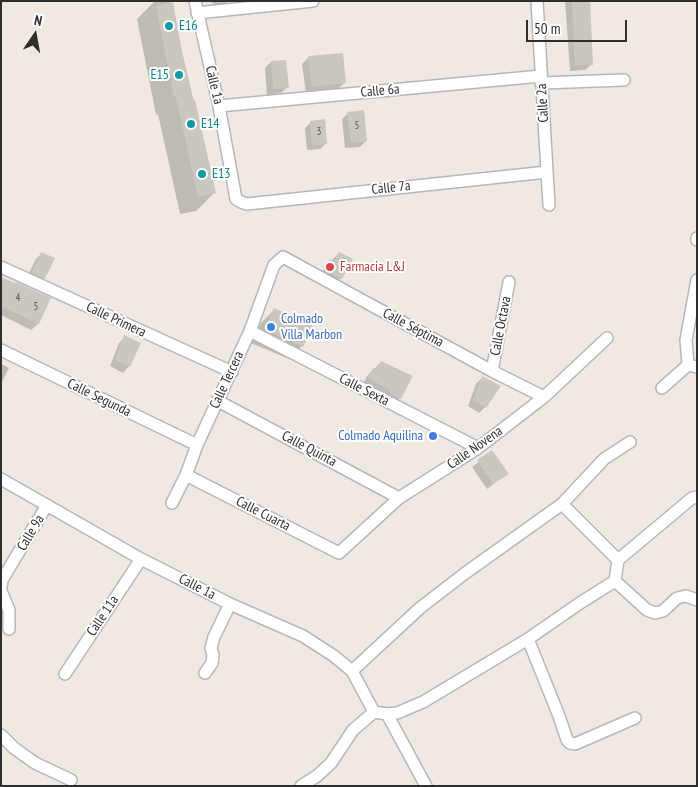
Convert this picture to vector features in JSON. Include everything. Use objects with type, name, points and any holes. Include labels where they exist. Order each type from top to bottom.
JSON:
[{"type":"street","name":"Calle 1a","points":[[194,1],[219,106],[236,199]]},
{"type":"street","points":[[197,13],[313,1]]},
{"type":"street","name":"Calle 2a","points":[[537,1],[549,205]]},
{"type":"street","name":"Calle 6a","points":[[219,106],[541,79],[624,80]]},
{"type":"street","name":"Calle 7a","points":[[236,199],[247,204],[547,172]]},
{"type":"street","name":"Calle Tercera","points":[[172,504],[250,331],[274,266],[283,257]]},
{"type":"street","name":"Calle Séptima","points":[[283,257],[492,371],[544,397]]},
{"type":"street","name":"Calle Primera","points":[[1,267],[232,372]]},
{"type":"street","points":[[662,388],[692,366],[686,340],[697,280]]},
{"type":"street","name":"Calle Octava","points":[[492,371],[509,282]]},
{"type":"street","name":"Calle Sexta","points":[[250,331],[478,448]]},
{"type":"street","name":"Calle Novena","points":[[339,553],[399,498],[478,448],[544,397],[607,338]]},
{"type":"street","name":"Calle Segunda","points":[[1,350],[197,445]]},
{"type":"street","name":"Calle Quinta","points":[[218,400],[399,498]]},
{"type":"street","points":[[352,671],[420,608],[562,504],[604,460],[630,442]]},
{"type":"street","name":"Calle Cuarta","points":[[186,475],[339,553]]},
{"type":"street","name":"Calle 1a","points":[[1,479],[141,559],[230,604],[303,636],[334,656],[352,671],[374,712]]},
{"type":"street","points":[[301,786],[317,776],[331,763],[353,730],[374,712],[398,713],[423,702],[528,639],[615,581],[618,560],[692,498],[697,497]]},
{"type":"street","points":[[562,504],[618,560]]},
{"type":"street","name":"Calle 9a","points":[[1,587],[2,580],[47,505]]},
{"type":"street","name":"Calle 11a","points":[[65,674],[141,559]]},
{"type":"street","points":[[615,581],[647,610],[656,613],[663,611],[677,598],[686,596],[697,600]]},
{"type":"street","points":[[1,591],[9,610],[9,629]]},
{"type":"street","points":[[206,673],[212,663],[211,648],[214,637],[230,604]]},
{"type":"street","points":[[528,639],[567,740],[570,743],[575,744],[635,718]]},
{"type":"street","points":[[387,714],[426,786]]},
{"type":"street","points":[[1,735],[14,748],[35,763],[71,780]]},
{"type":"building","points":[[572,1],[590,1],[593,65],[575,65]]},
{"type":"building","points":[[173,2],[182,52],[216,193],[198,197],[176,97],[174,97],[156,6]]},
{"type":"building","points":[[343,53],[346,83],[312,87],[308,56]]},
{"type":"building","points":[[286,60],[289,88],[273,89],[271,61]]},
{"type":"building","points":[[364,110],[367,141],[351,143],[347,112]]},
{"type":"building","points":[[325,119],[327,144],[312,145],[310,121]]},
{"type":"building","points":[[41,252],[55,258],[45,279],[32,273]]},
{"type":"building","points":[[339,252],[353,259],[342,279],[325,270],[330,259],[334,261]]},
{"type":"building","points":[[1,277],[51,298],[39,324],[1,306]]},
{"type":"building","points":[[274,308],[313,326],[303,347],[264,329]]},
{"type":"building","points":[[124,335],[141,343],[130,367],[115,360]]},
{"type":"building","points":[[381,361],[413,376],[401,399],[389,393],[390,390],[368,378],[373,368],[376,370]]},
{"type":"building","points":[[482,376],[501,386],[486,408],[473,400]]},
{"type":"building","points":[[492,450],[509,474],[493,484],[477,460]]},
{"type":"place","name":"E16","points":[[169,26]]},
{"type":"place","name":"E15","points":[[179,75]]},
{"type":"place","name":"E14","points":[[191,124]]},
{"type":"place","name":"E13","points":[[202,174]]},
{"type":"place","name":"Farmacia L&J","points":[[330,267]]},
{"type":"place","name":"Colmado Villa Marbon","points":[[271,327]]},
{"type":"place","name":"Colmado Aquilina","points":[[433,436]]}]
